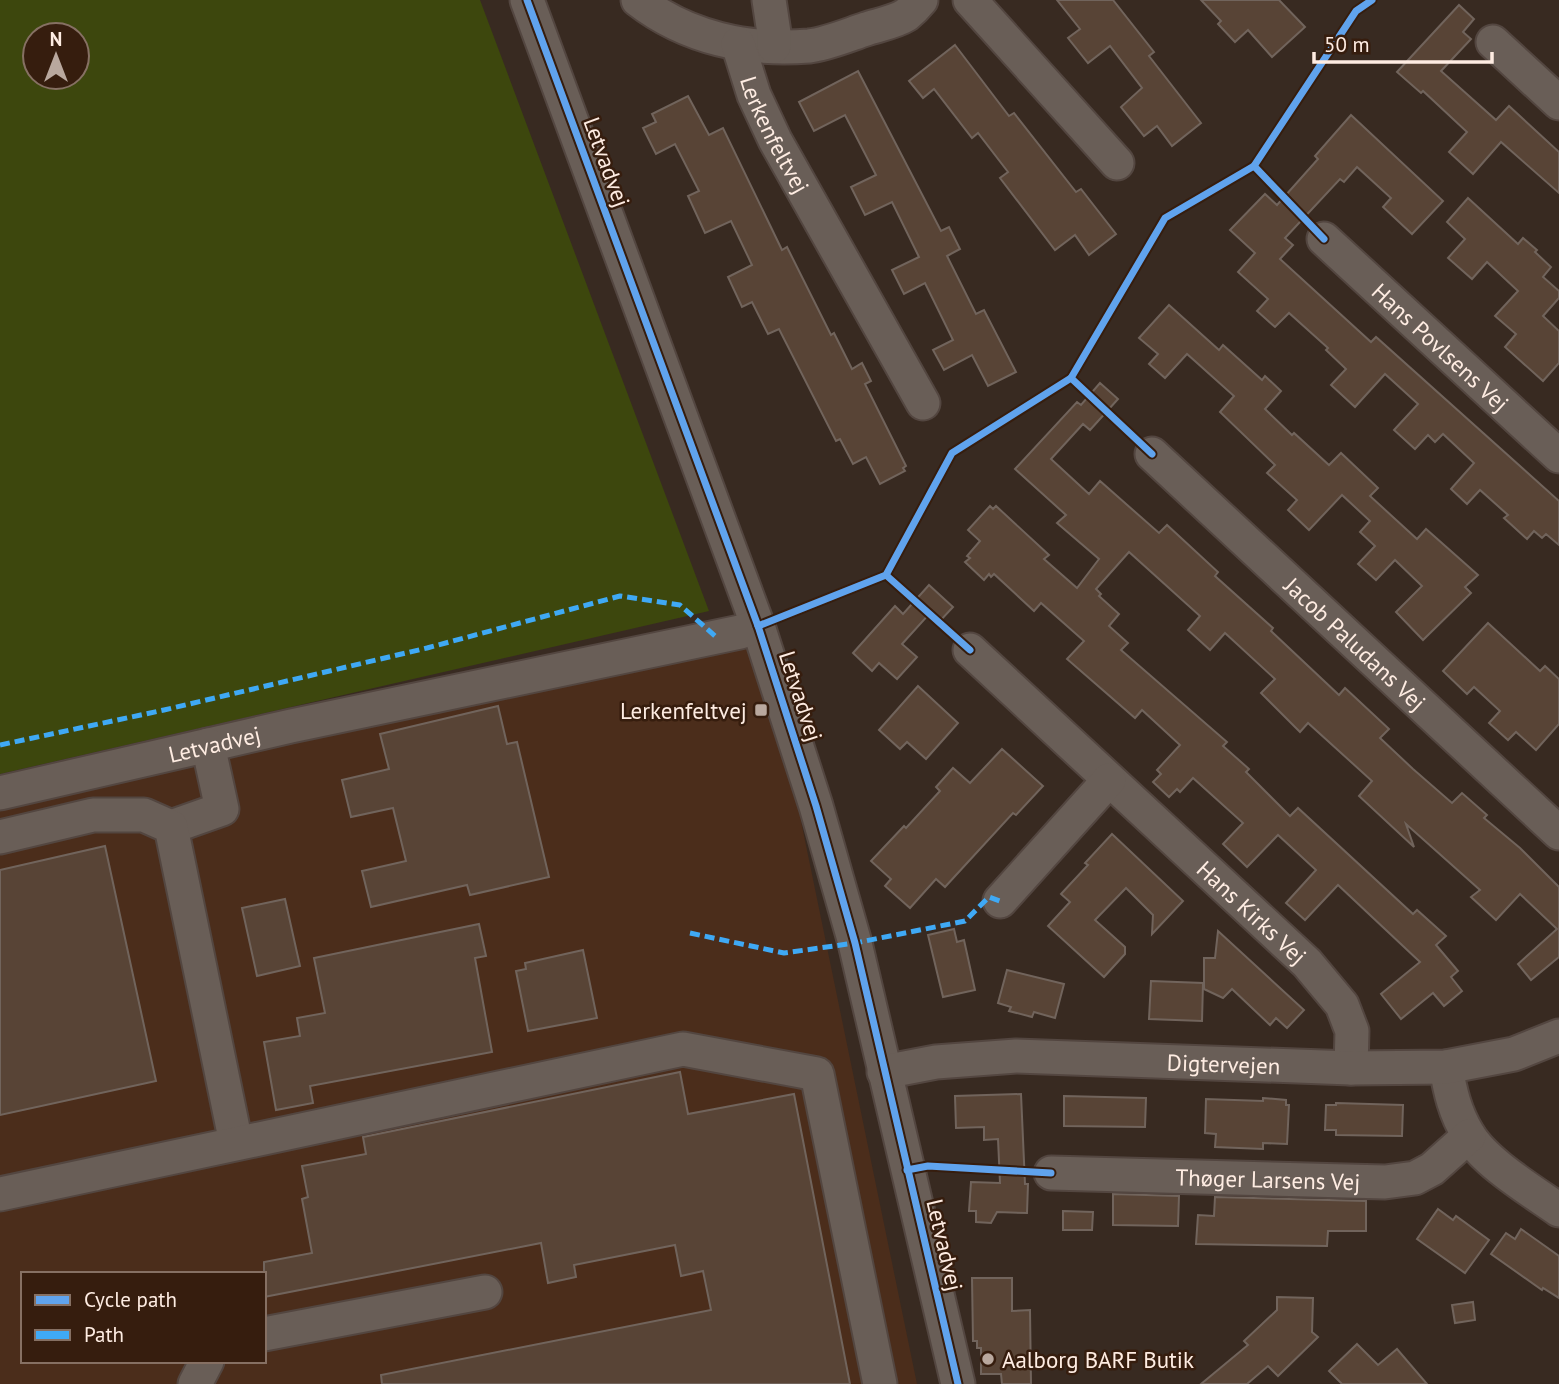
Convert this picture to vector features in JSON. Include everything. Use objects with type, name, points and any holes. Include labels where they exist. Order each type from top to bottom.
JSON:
[{"type":"street","name":"Letvadvej","points":[[527,0],[758,626],[816,806],[855,943],[958,1384]]},
{"type":"street","name":"Lerkenfeltvej","points":[[638,0],[655,13],[693,32],[738,44],[774,46],[811,46],[857,32],[906,15],[921,0]]},
{"type":"street","name":"Lerkenfeltvej","points":[[769,0],[775,33],[774,46]]},
{"type":"street","points":[[970,0],[1117,163]]},
{"type":"street","points":[[1493,42],[1559,103]]},
{"type":"street","name":"Lerkenfeltvej","points":[[738,44],[754,95],[775,140],[923,403]]},
{"type":"street","name":"Hans Povlsens Vej","points":[[1324,239],[1559,456]]},
{"type":"street","name":"Jacob Paludans Vej","points":[[1152,454],[1559,833]]},
{"type":"street","name":"Letvadvej","points":[[0,793],[208,745],[758,626]]},
{"type":"street","name":"Hans Kirks Vej","points":[[970,650],[1297,954],[1325,984],[1342,1005],[1352,1031],[1351,1068]]},
{"type":"street","points":[[0,837],[93,816],[144,815],[171,827],[222,809],[208,745]]},
{"type":"street","points":[[1000,901],[1109,780]]},
{"type":"street","points":[[171,827],[236,1143]]},
{"type":"street","name":"Digtervejen","points":[[884,1072],[936,1062],[1016,1056],[1351,1068],[1446,1067],[1514,1054],[1559,1036]]},
{"type":"street","points":[[0,1194],[683,1049],[817,1074],[880,1384]]},
{"type":"street","points":[[1446,1067],[1455,1107],[1469,1136],[1504,1171],[1559,1210]]},
{"type":"street","name":"Thøger Larsens Vej","points":[[1051,1173],[1385,1182],[1415,1178],[1432,1169],[1469,1136]]},
{"type":"street","points":[[266,1334],[485,1293]]},
{"type":"street","points":[[195,1384],[206,1363]]},
{"type":"shaded area","points":[[761,627],[917,1384],[0,1384],[0,803]]},
{"type":"green space","points":[[0,0],[480,0],[709,611],[0,774]]},
{"type":"building","points":[[1057,0],[1113,0],[1154,52],[1149,56],[1201,123],[1172,146],[1157,126],[1144,136],[1121,107],[1142,88],[1110,46],[1088,63],[1068,38],[1080,29]]},
{"type":"building","points":[[1201,0],[1279,0],[1305,27],[1272,57],[1248,30],[1235,42],[1218,24],[1221,21]]},
{"type":"building","points":[[1459,5],[1474,19],[1463,32],[1471,39],[1441,71],[1496,120],[1509,106],[1559,152],[1559,193],[1501,142],[1473,174],[1449,152],[1467,132],[1423,91],[1421,93],[1397,72]]},
{"type":"building","points":[[955,45],[1009,116],[1014,113],[1076,192],[1081,189],[1116,234],[1089,255],[1075,235],[1055,250],[1000,178],[1008,172],[978,133],[972,138],[934,89],[923,98],[909,81]]},
{"type":"building","points":[[858,71],[941,231],[949,227],[960,249],[947,256],[976,314],[984,310],[1016,372],[988,386],[972,355],[944,370],[933,350],[953,340],[925,283],[904,294],[892,270],[919,257],[892,202],[865,215],[851,187],[876,175],[845,115],[814,131],[799,102]]},
{"type":"building","points":[[688,96],[709,135],[723,128],[782,250],[787,247],[831,335],[834,333],[852,369],[862,363],[871,381],[865,384],[906,466],[903,468],[905,471],[880,484],[866,457],[853,464],[840,439],[836,441],[779,329],[768,334],[752,302],[742,307],[728,277],[752,265],[731,221],[705,233],[688,196],[699,191],[675,144],[656,154],[643,128],[656,122],[652,114]]},
{"type":"building","points":[[1351,115],[1443,201],[1412,234],[1383,207],[1391,198],[1357,167],[1344,182],[1340,179],[1285,238],[1293,245],[1280,259],[1371,342],[1376,337],[1559,501],[1559,545],[1546,534],[1542,538],[1534,531],[1527,539],[1504,518],[1508,515],[1480,490],[1467,504],[1451,489],[1474,463],[1443,434],[1435,442],[1428,435],[1415,449],[1394,430],[1418,404],[1385,374],[1355,407],[1331,385],[1346,369],[1326,350],[1328,348],[1289,313],[1275,327],[1257,311],[1268,299],[1238,272],[1255,253],[1230,230],[1265,194],[1277,205],[1318,159],[1315,156]]},
{"type":"building","points":[[1468,198],[1518,244],[1523,238],[1551,267],[1543,277],[1559,291],[1559,298],[1543,316],[1559,331],[1559,363],[1543,381],[1505,347],[1516,334],[1495,316],[1518,291],[1487,262],[1472,279],[1448,258],[1465,239],[1447,222]]},
{"type":"building","points":[[1169,305],[1219,350],[1223,345],[1262,380],[1265,376],[1281,391],[1265,409],[1292,435],[1294,433],[1329,465],[1341,453],[1378,488],[1370,496],[1417,539],[1426,529],[1478,575],[1465,587],[1471,593],[1423,640],[1396,612],[1422,586],[1395,560],[1376,580],[1358,564],[1375,546],[1360,532],[1370,521],[1342,495],[1309,530],[1288,510],[1297,500],[1267,473],[1275,465],[1220,412],[1234,396],[1187,354],[1165,378],[1149,364],[1158,354],[1139,338]]},
{"type":"building","points":[[1100,383],[1118,399],[1090,430],[1083,424],[1051,459],[1089,494],[1100,481],[1159,533],[1167,525],[1218,572],[1215,576],[1273,628],[1271,631],[1339,695],[1345,688],[1389,729],[1380,738],[1413,769],[1452,803],[1462,793],[1487,815],[1484,818],[1520,848],[1559,887],[1559,957],[1531,980],[1518,964],[1557,929],[1520,894],[1496,920],[1471,897],[1480,890],[1406,824],[1414,847],[1359,796],[1372,781],[1308,723],[1300,732],[1261,693],[1275,679],[1225,633],[1210,650],[1188,630],[1200,616],[1129,552],[1096,589],[1101,594],[1099,596],[1119,614],[1109,626],[1128,643],[1121,650],[1227,742],[1223,746],[1249,769],[1246,772],[1290,816],[1298,808],[1413,914],[1417,910],[1446,936],[1436,945],[1458,971],[1451,977],[1462,991],[1444,1006],[1433,993],[1401,1019],[1381,994],[1420,962],[1338,885],[1305,920],[1286,903],[1316,870],[1278,835],[1247,867],[1223,844],[1243,823],[1193,778],[1180,792],[1177,789],[1169,797],[1153,782],[1161,774],[1157,770],[1180,745],[1142,710],[1135,718],[1067,659],[1084,641],[1041,603],[1034,611],[994,574],[991,577],[989,574],[984,580],[965,562],[980,541],[968,530],[990,506],[993,509],[996,506],[1049,555],[1044,559],[1077,588],[1099,559],[1057,523],[1066,515],[1015,469],[1077,402],[1081,405]]},
{"type":"building","points":[[929,585],[953,607],[940,621],[930,613],[902,644],[917,657],[897,679],[879,663],[872,671],[853,653],[895,606],[903,614]]},
{"type":"building","points":[[1488,623],[1540,671],[1545,666],[1559,679],[1559,724],[1536,750],[1516,732],[1508,740],[1489,723],[1500,711],[1474,687],[1467,694],[1443,671]]},
{"type":"building","points":[[918,686],[958,723],[926,759],[907,742],[900,749],[879,730]]},
{"type":"building","points":[[498,706],[507,744],[517,742],[549,877],[470,895],[467,885],[371,907],[362,871],[406,861],[393,808],[351,817],[342,780],[389,769],[380,734]]},
{"type":"building","points":[[1002,749],[1043,786],[1016,815],[1013,813],[945,887],[936,879],[910,908],[885,886],[891,879],[871,861],[940,791],[936,787],[953,768],[970,783]]},
{"type":"building","points":[[1112,834],[1183,901],[1152,934],[1153,915],[1126,888],[1095,920],[1125,947],[1125,954],[1104,977],[1048,926],[1070,902],[1061,894]]},
{"type":"building","points":[[105,846],[156,1081],[0,1115],[0,870]]},
{"type":"building","points":[[285,899],[300,966],[257,976],[242,908]]},
{"type":"building","points":[[479,924],[486,956],[475,958],[492,1052],[310,1086],[313,1103],[276,1110],[264,1042],[300,1036],[297,1018],[325,1013],[314,958]]},
{"type":"building","points":[[954,929],[957,942],[964,940],[975,990],[943,997],[928,935]]},
{"type":"building","points":[[1218,931],[1304,1010],[1287,1028],[1276,1018],[1270,1025],[1232,989],[1223,998],[1204,989],[1204,958],[1215,958]]},
{"type":"building","points":[[583,950],[597,1018],[528,1031],[516,971],[526,969],[525,963]]},
{"type":"building","points":[[1007,970],[1064,984],[1055,1018],[1034,1012],[1032,1017],[1009,1011],[1011,1007],[998,1003]]},
{"type":"building","points":[[1151,981],[1203,983],[1202,1021],[1149,1019]]},
{"type":"building","points":[[680,1072],[688,1114],[794,1094],[850,1384],[382,1384],[381,1375],[711,1310],[703,1271],[681,1276],[675,1245],[574,1265],[576,1277],[548,1283],[541,1243],[266,1297],[264,1262],[312,1253],[302,1199],[308,1197],[302,1166],[366,1154],[363,1137]]},
{"type":"building","points":[[1021,1094],[1025,1184],[1028,1184],[1027,1213],[997,1212],[991,1223],[976,1222],[976,1211],[969,1211],[971,1182],[1000,1183],[998,1139],[984,1140],[984,1127],[956,1128],[955,1096]]},
{"type":"building","points":[[1064,1096],[1146,1098],[1145,1127],[1064,1126]]},
{"type":"building","points":[[1263,1098],[1286,1100],[1286,1105],[1289,1105],[1287,1144],[1263,1143],[1263,1149],[1215,1147],[1216,1134],[1205,1133],[1206,1099],[1263,1101]]},
{"type":"building","points":[[1326,1105],[1403,1105],[1402,1136],[1336,1135],[1336,1130],[1325,1130]]},
{"type":"building","points":[[1113,1194],[1179,1196],[1178,1226],[1113,1225]]},
{"type":"building","points":[[1215,1197],[1366,1201],[1366,1231],[1328,1231],[1327,1246],[1196,1244],[1198,1215],[1214,1216]]},
{"type":"building","points":[[1438,1209],[1453,1220],[1456,1216],[1489,1240],[1465,1273],[1417,1239]]},
{"type":"building","points":[[1063,1211],[1093,1212],[1092,1230],[1063,1230]]},
{"type":"building","points":[[1521,1229],[1559,1256],[1559,1298],[1543,1288],[1542,1290],[1491,1254],[1506,1233],[1515,1239]]},
{"type":"building","points":[[972,1278],[1012,1278],[1012,1311],[1030,1310],[1031,1384],[1002,1384],[1001,1374],[981,1374],[981,1348],[977,1348],[977,1341],[973,1341]]},
{"type":"building","points":[[1277,1297],[1313,1298],[1312,1332],[1318,1337],[1278,1376],[1268,1366],[1247,1384],[1201,1384],[1248,1345],[1244,1341],[1277,1310]]},
{"type":"building","points":[[1473,1302],[1475,1320],[1455,1323],[1452,1305]]},
{"type":"building","points":[[1357,1344],[1378,1365],[1397,1349],[1427,1384],[1342,1384],[1329,1371]]},
{"type":"marked path","points":[[0,745],[164,710],[427,648],[620,596],[680,605],[715,636]]},
{"type":"marked path","points":[[690,933],[784,953],[855,943],[965,921],[989,897],[1000,901]]},
{"type":"cycle path","points":[[527,0],[758,626],[816,806],[855,943],[958,1384]]},
{"type":"cycle path","points":[[758,626],[886,575],[952,453],[1071,378],[1165,218],[1254,166],[1356,11],[1372,0]]},
{"type":"cycle path","points":[[1254,166],[1324,239]]},
{"type":"cycle path","points":[[1071,378],[1152,454]]},
{"type":"cycle path","points":[[886,575],[970,650]]},
{"type":"cycle path","points":[[907,1170],[928,1166],[1051,1173]]},
{"type":"place","name":"Lerkenfeltvej","points":[[761,710]]},
{"type":"place","name":"Aalborg BARF Butik","points":[[988,1359]]}]
